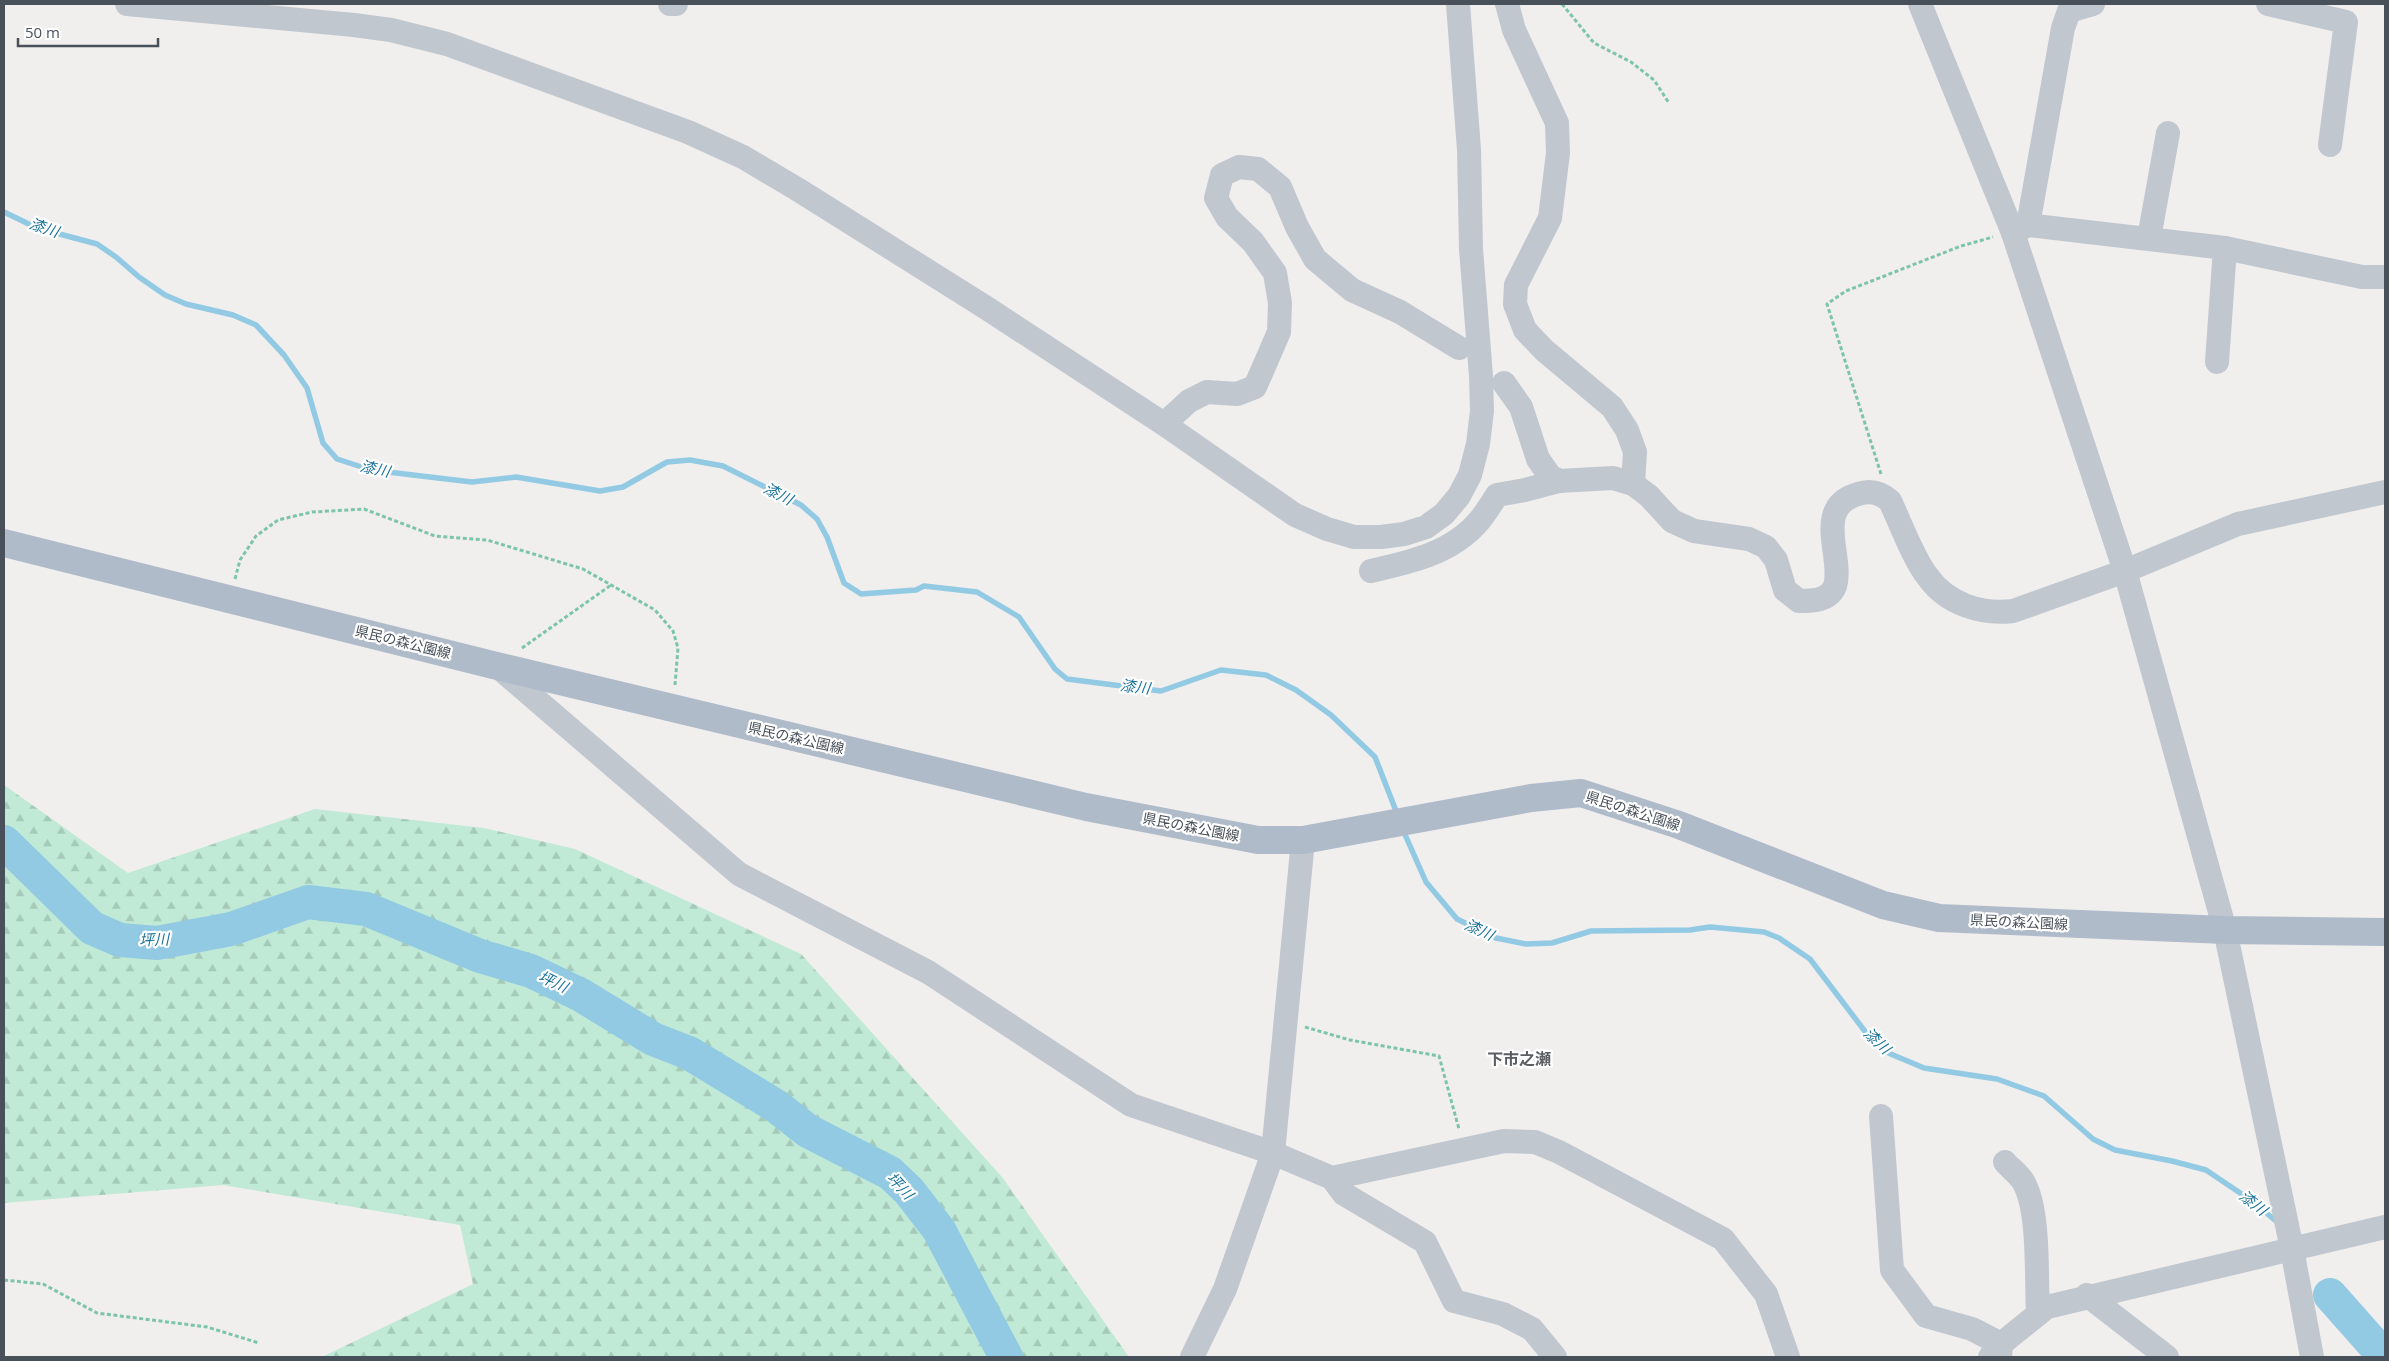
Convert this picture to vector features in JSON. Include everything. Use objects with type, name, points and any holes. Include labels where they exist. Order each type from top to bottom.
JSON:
[{"type":"main road","name":"県民の森公園線","points":[[4,543],[497,666],[1086,807],[1258,840],[1303,840],[1447,812],[1531,798],[1581,793],[1679,825],[1883,905],[1939,918],[2225,930],[2385,932]]},
{"type":"street","points":[[127,4],[391,30],[447,44],[688,132],[743,157],[985,307],[1164,424],[1295,515],[1327,529],[1354,537],[1404,534],[1426,527],[1444,514],[1459,496],[1470,475],[1478,444],[1482,411],[1482,376],[1472,249],[1469,150],[1458,4]]},
{"type":"street","points":[[670,4],[676,4]]},
{"type":"street","points":[[1507,4],[1514,30],[1557,123],[1558,153],[1550,218],[1516,285],[1515,304],[1525,330],[1544,350],[1612,407],[1617,414],[1627,430],[1635,452],[1633,484]]},
{"type":"street","points":[[1920,4],[2020,229],[2125,571],[2225,930],[2292,1250],[2312,1357]]},
{"type":"street","points":[[2020,229],[2063,28],[2069,10],[2093,4]]},
{"type":"street","points":[[2268,4],[2346,22],[2330,145]]},
{"type":"street","points":[[2149,238],[2168,133]]},
{"type":"street","points":[[1164,424],[1190,401],[1207,392],[1237,394],[1255,387],[1279,332],[1280,303],[1275,273],[1252,242],[1227,217],[1216,198],[1222,175],[1239,167],[1258,169],[1280,187],[1297,227],[1315,260],[1352,290],[1400,312],[1459,348]]},
{"type":"street","points":[[2020,229],[2149,238],[2225,248],[2362,277],[2385,277]]},
{"type":"street","points":[[2217,362],[2225,248]]},
{"type":"street","points":[[1504,383],[1521,407],[1538,459],[1550,476],[1559,481]]},
{"type":"street","points":[[1372,571],[1408,563],[1437,553],[1461,538],[1479,521],[1497,495],[1559,481],[1613,478],[1633,484],[1649,496],[1672,521],[1687,528],[1694,531],[1749,539],[1766,547],[1776,560],[1785,590],[1798,601],[1813,601],[1829,595],[1834,586],[1836,574],[1832,523],[1836,511],[1846,500],[1858,494],[1869,492],[1882,494],[1890,501],[1927,577],[1938,589],[1958,602],[1995,614],[2013,612],[2125,571],[2238,524],[2385,492]]},
{"type":"street","points":[[497,666],[739,874],[928,972],[1131,1105],[1273,1153],[1332,1178],[1344,1194],[1425,1242],[1454,1301],[1503,1314],[1532,1329],[1555,1357]]},
{"type":"street","points":[[1192,1357],[1225,1289],[1273,1153],[1303,840]]},
{"type":"street","points":[[1881,1116],[1892,1270],[1926,1316],[1972,1329],[1997,1353],[2047,1306],[2385,1227]]},
{"type":"street","points":[[1332,1178],[1504,1141],[1535,1142],[1559,1152],[1723,1239],[1766,1294],[1788,1357]]},
{"type":"street","points":[[2005,1162],[2024,1182],[2030,1205],[2035,1237],[2038,1314]]},
{"type":"street","points":[[2087,1296],[2167,1357]]},
{"type":"path","points":[[1562,4],[1594,43],[1631,62],[1654,80],[1669,103]]},
{"type":"path","points":[[1890,501],[1827,304],[1846,290],[1960,246],[2020,229]]},
{"type":"path","points":[[230,599],[240,560],[256,536],[278,520],[312,512],[364,509],[434,536],[487,540],[583,569],[656,610],[672,631],[678,648],[673,708]]},
{"type":"path","points":[[497,666],[611,585]]},
{"type":"path","points":[[1286,1022],[1350,1040],[1439,1056],[1464,1149]]},
{"type":"path","points":[[4,1280],[43,1284],[97,1313],[207,1328],[259,1343]]},
{"type":"green space","points":[[4,785],[128,873],[315,809],[484,828],[575,849],[801,954],[1002,1177],[1129,1357],[322,1357],[473,1284],[460,1225],[223,1185],[4,1203]]},
{"type":"waterway","name":"漆川","points":[[4,212],[37,228],[97,244],[165,295],[186,304],[233,315],[256,325],[284,355],[307,388],[323,443],[337,459],[371,470],[472,482],[516,477],[600,491],[623,487],[667,462],[690,460],[723,466],[801,505],[817,519],[827,537],[844,583],[861,594],[916,590],[924,586],[977,592],[1019,617],[1055,669],[1067,679],[1161,691],[1221,670],[1266,675],[1296,690],[1331,715],[1375,757],[1398,816]]},
{"type":"waterway","name":"漆川","points":[[1403,830],[1426,882],[1457,919],[1496,938],[1526,944],[1552,943],[1591,931],[1690,930],[1710,927],[1764,932],[1779,938],[1810,959],[1867,1034],[1886,1052],[1924,1068],[1997,1079],[2044,1096],[2093,1139],[2115,1150],[2206,1170],[2252,1201],[2276,1221]]},
{"type":"waterway","name":"坪川","points":[[4,842],[92,928],[120,940],[157,943],[231,929],[308,902],[366,909],[480,956],[531,971],[581,995],[653,1039],[689,1053],[776,1106],[808,1131],[890,1173],[909,1191],[939,1230],[1006,1357]]},
{"type":"waterway","name":"漆川","points":[[2330,1295],[2385,1357]]},
{"type":"district","name":"下市之瀬","points":[[1519,1059]]}]
